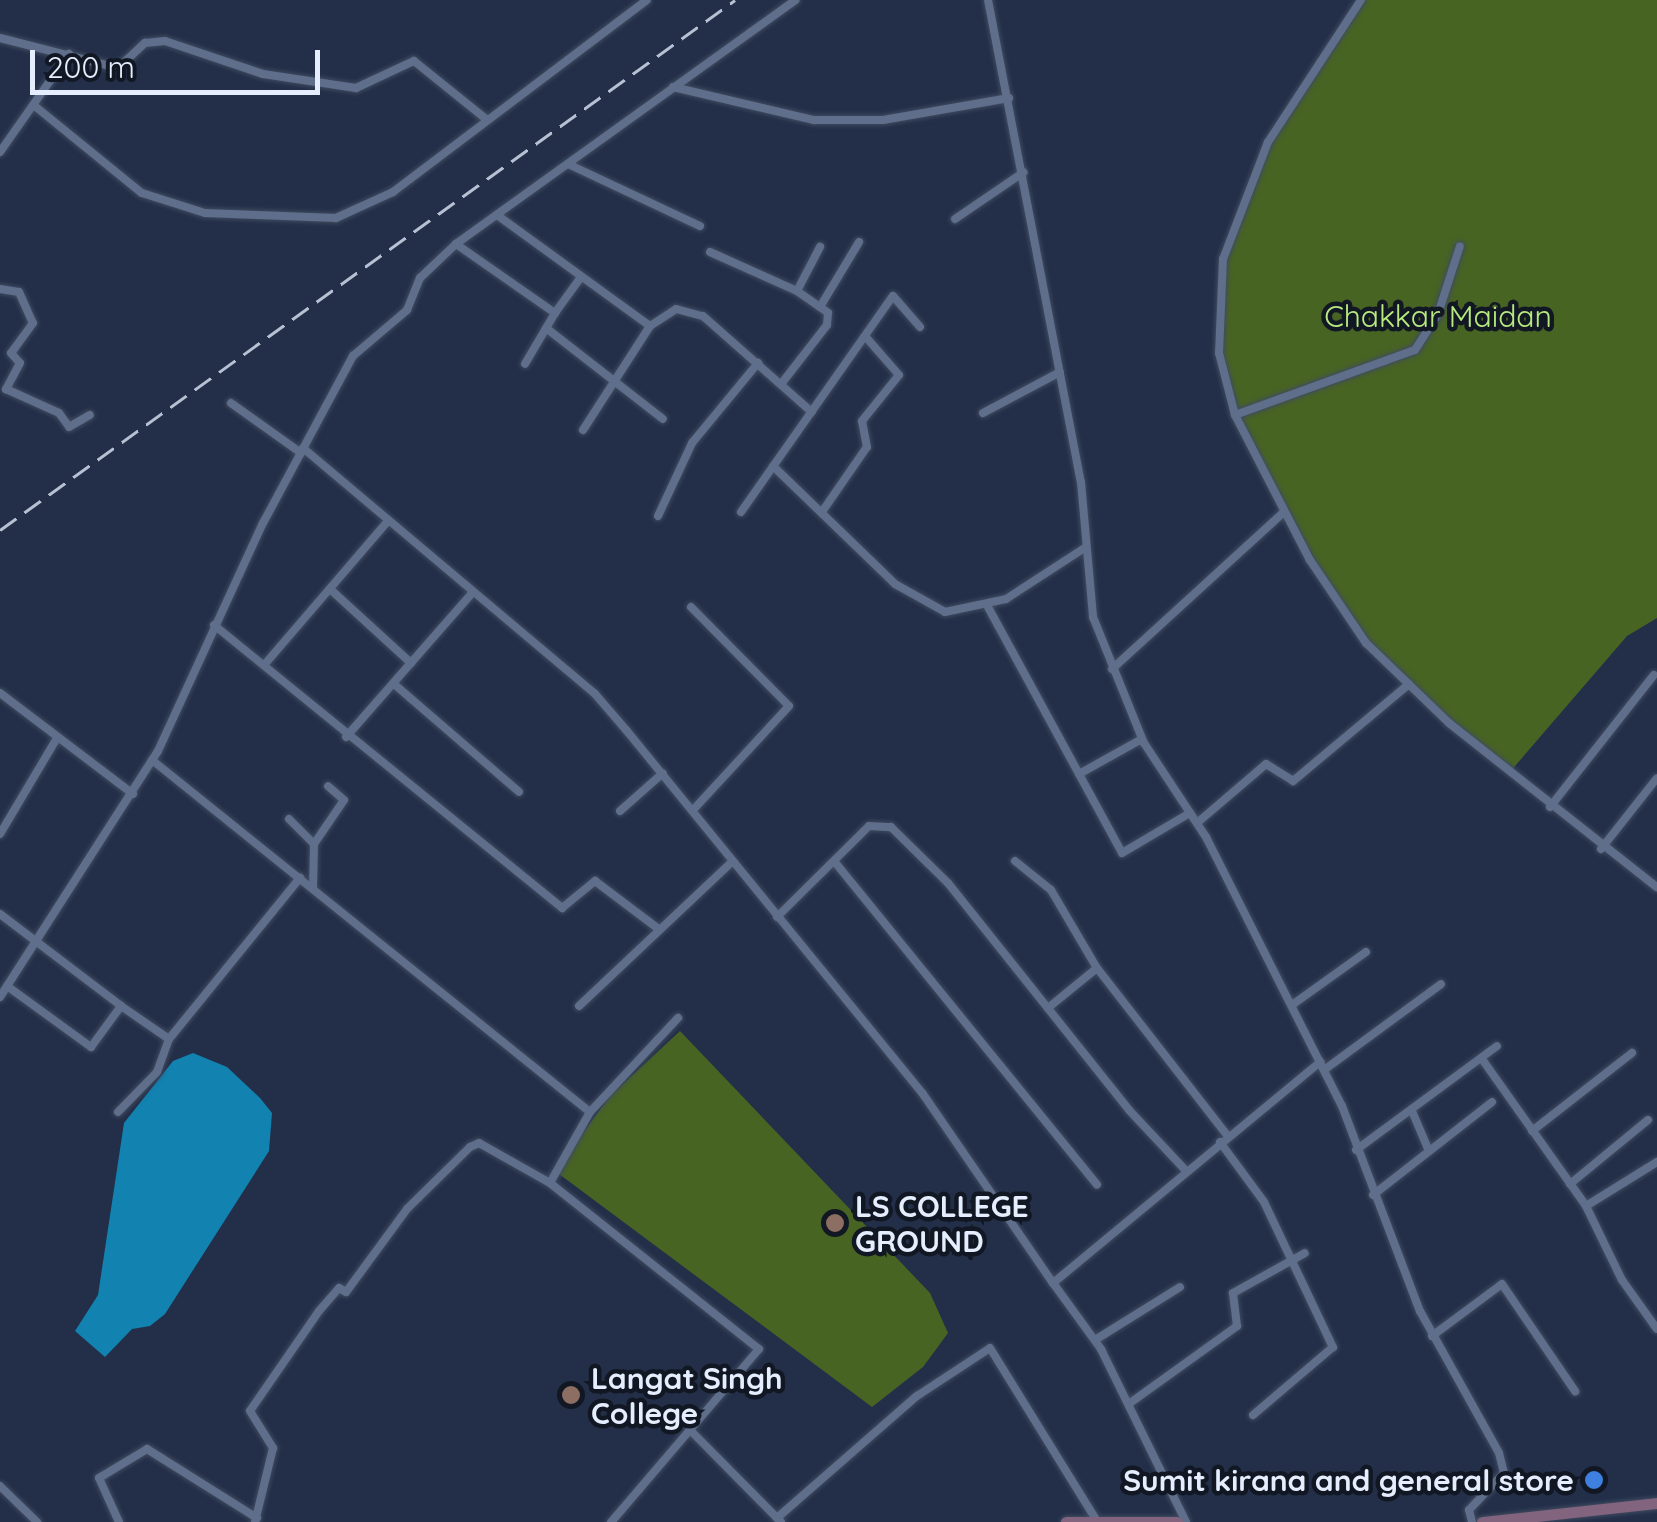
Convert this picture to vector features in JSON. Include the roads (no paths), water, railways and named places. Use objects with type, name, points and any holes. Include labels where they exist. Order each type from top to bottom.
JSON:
[{"type":"main road","points":[[1482,1522],[1657,1503]]},
{"type":"main road","points":[[1066,1522],[1095,1518],[1176,1522]]},
{"type":"street","points":[[36,107],[142,193],[205,213],[336,218],[392,192],[647,0]]},
{"type":"street","points":[[0,997],[152,760],[214,625],[353,356],[407,310],[420,278],[456,244],[796,0]]},
{"type":"street","points":[[988,0],[1060,372],[1093,616],[1142,739],[1196,823],[1322,1066],[1432,1336],[1499,1454],[1504,1473],[1469,1510],[1472,1522]]},
{"type":"street","points":[[1360,0],[1268,142],[1223,259],[1218,353],[1235,415],[1284,513],[1366,642],[1550,807],[1657,887]]},
{"type":"street","points":[[0,38],[118,68],[146,43],[165,41],[263,74],[356,88],[414,61],[486,118]]},
{"type":"street","points":[[0,152],[36,107],[69,54]]},
{"type":"street","points":[[674,87],[814,120],[884,120],[1009,98]]},
{"type":"street","points":[[568,164],[700,226]]},
{"type":"street","points":[[954,219],[1024,172]]},
{"type":"street","points":[[497,215],[650,326]]},
{"type":"street","points":[[820,306],[860,242]]},
{"type":"street","points":[[456,244],[555,312]]},
{"type":"street","points":[[1235,415],[1415,350],[1438,314],[1460,246]]},
{"type":"street","points":[[798,291],[820,247]]},
{"type":"street","points":[[710,252],[798,291],[820,306],[827,325],[781,384]]},
{"type":"street","points":[[525,364],[581,277]]},
{"type":"street","points":[[0,289],[19,292],[33,323],[10,354],[20,363],[6,389],[58,413],[69,427],[90,415]]},
{"type":"street","points":[[741,512],[893,296],[920,326]]},
{"type":"street","points":[[582,430],[650,326],[676,309],[693,312],[812,412]]},
{"type":"street","points":[[546,328],[663,419]]},
{"type":"street","points":[[824,509],[867,447],[862,421],[899,375],[866,338]]},
{"type":"street","points":[[658,516],[692,443],[758,364]]},
{"type":"street","points":[[983,413],[1060,372]]},
{"type":"street","points":[[231,403],[302,450],[594,694],[664,773],[731,863],[923,1094],[1095,1340],[1130,1403],[1186,1522]]},
{"type":"street","points":[[774,466],[824,509],[884,575],[922,604],[946,612],[988,607],[1086,547]]},
{"type":"street","points":[[1112,669],[1284,513]]},
{"type":"street","points":[[264,664],[388,521]]},
{"type":"street","points":[[330,589],[411,663]]},
{"type":"street","points":[[346,738],[472,593]]},
{"type":"street","points":[[691,607],[789,706],[693,810]]},
{"type":"street","points":[[988,607],[1122,853],[1190,813]]},
{"type":"street","points":[[214,625],[346,738],[562,908],[596,881],[660,930]]},
{"type":"street","points":[[1550,807],[1654,675]]},
{"type":"street","points":[[394,684],[520,792]]},
{"type":"street","points":[[1196,823],[1266,764],[1293,781],[1410,684]]},
{"type":"street","points":[[0,693],[133,794]]},
{"type":"street","points":[[0,834],[57,738]]},
{"type":"street","points":[[1078,774],[1142,739]]},
{"type":"street","points":[[152,760],[590,1112]]},
{"type":"street","points":[[620,811],[664,773]]},
{"type":"street","points":[[1601,848],[1657,778]]},
{"type":"street","points":[[313,888],[314,844],[344,800],[328,786]]},
{"type":"street","points":[[289,819],[314,844]]},
{"type":"street","points":[[778,917],[870,826],[891,828],[948,884],[1186,1171]]},
{"type":"street","points":[[1016,861],[1051,890],[1097,968],[1224,1138],[1264,1202],[1333,1347],[1254,1415]]},
{"type":"street","points":[[834,862],[1097,1185]]},
{"type":"street","points":[[579,1006],[731,863]]},
{"type":"street","points":[[118,1112],[157,1072],[168,1039],[300,878]]},
{"type":"street","points":[[0,914],[40,940],[168,1039]]},
{"type":"street","points":[[1292,1005],[1366,952]]},
{"type":"street","points":[[1048,1008],[1097,968]]},
{"type":"street","points":[[1054,1283],[1224,1138],[1441,984]]},
{"type":"street","points":[[7,986],[91,1047],[121,1006]]},
{"type":"street","points":[[550,1183],[590,1112],[678,1018]]},
{"type":"street","points":[[1356,1150],[1497,1046]]},
{"type":"street","points":[[1532,1131],[1632,1053]]},
{"type":"street","points":[[1482,1059],[1586,1206],[1622,1280],[1657,1329]]},
{"type":"street","points":[[1373,1196],[1492,1102]]},
{"type":"street","points":[[1412,1111],[1428,1151]]},
{"type":"street","points":[[1570,1184],[1648,1120]]},
{"type":"street","points":[[119,1522],[100,1478],[147,1449],[256,1520],[273,1448],[250,1411],[319,1311],[339,1288],[346,1292],[407,1208],[480,1143],[550,1183],[759,1349],[693,1433],[611,1522]]},
{"type":"street","points":[[1586,1206],[1657,1162]]},
{"type":"street","points":[[1130,1403],[1237,1326],[1234,1293],[1291,1257],[1305,1253]]},
{"type":"street","points":[[1432,1336],[1502,1284],[1575,1391]]},
{"type":"street","points":[[1095,1340],[1180,1287]]},
{"type":"street","points":[[693,1433],[779,1520],[917,1396],[990,1348],[1095,1518]]},
{"type":"street","points":[[0,1486],[38,1522]]},
{"type":"water","points":[[193,1053],[227,1067],[272,1113],[269,1151],[165,1314],[150,1326],[132,1329],[105,1357],[75,1331],[98,1295],[124,1123],[173,1061]]},
{"type":"railway","points":[[0,530],[735,0]]},
{"type":"place","name":"LS COLLEGE GROUND","points":[[835,1223]]},
{"type":"place","name":"Langat Singh College","points":[[571,1395]]},
{"type":"place","name":"Sumit kirana and general store","points":[[1594,1480]]},
{"type":"park label","name":"Chakkar Maidan","points":[[1438,316]]}]
